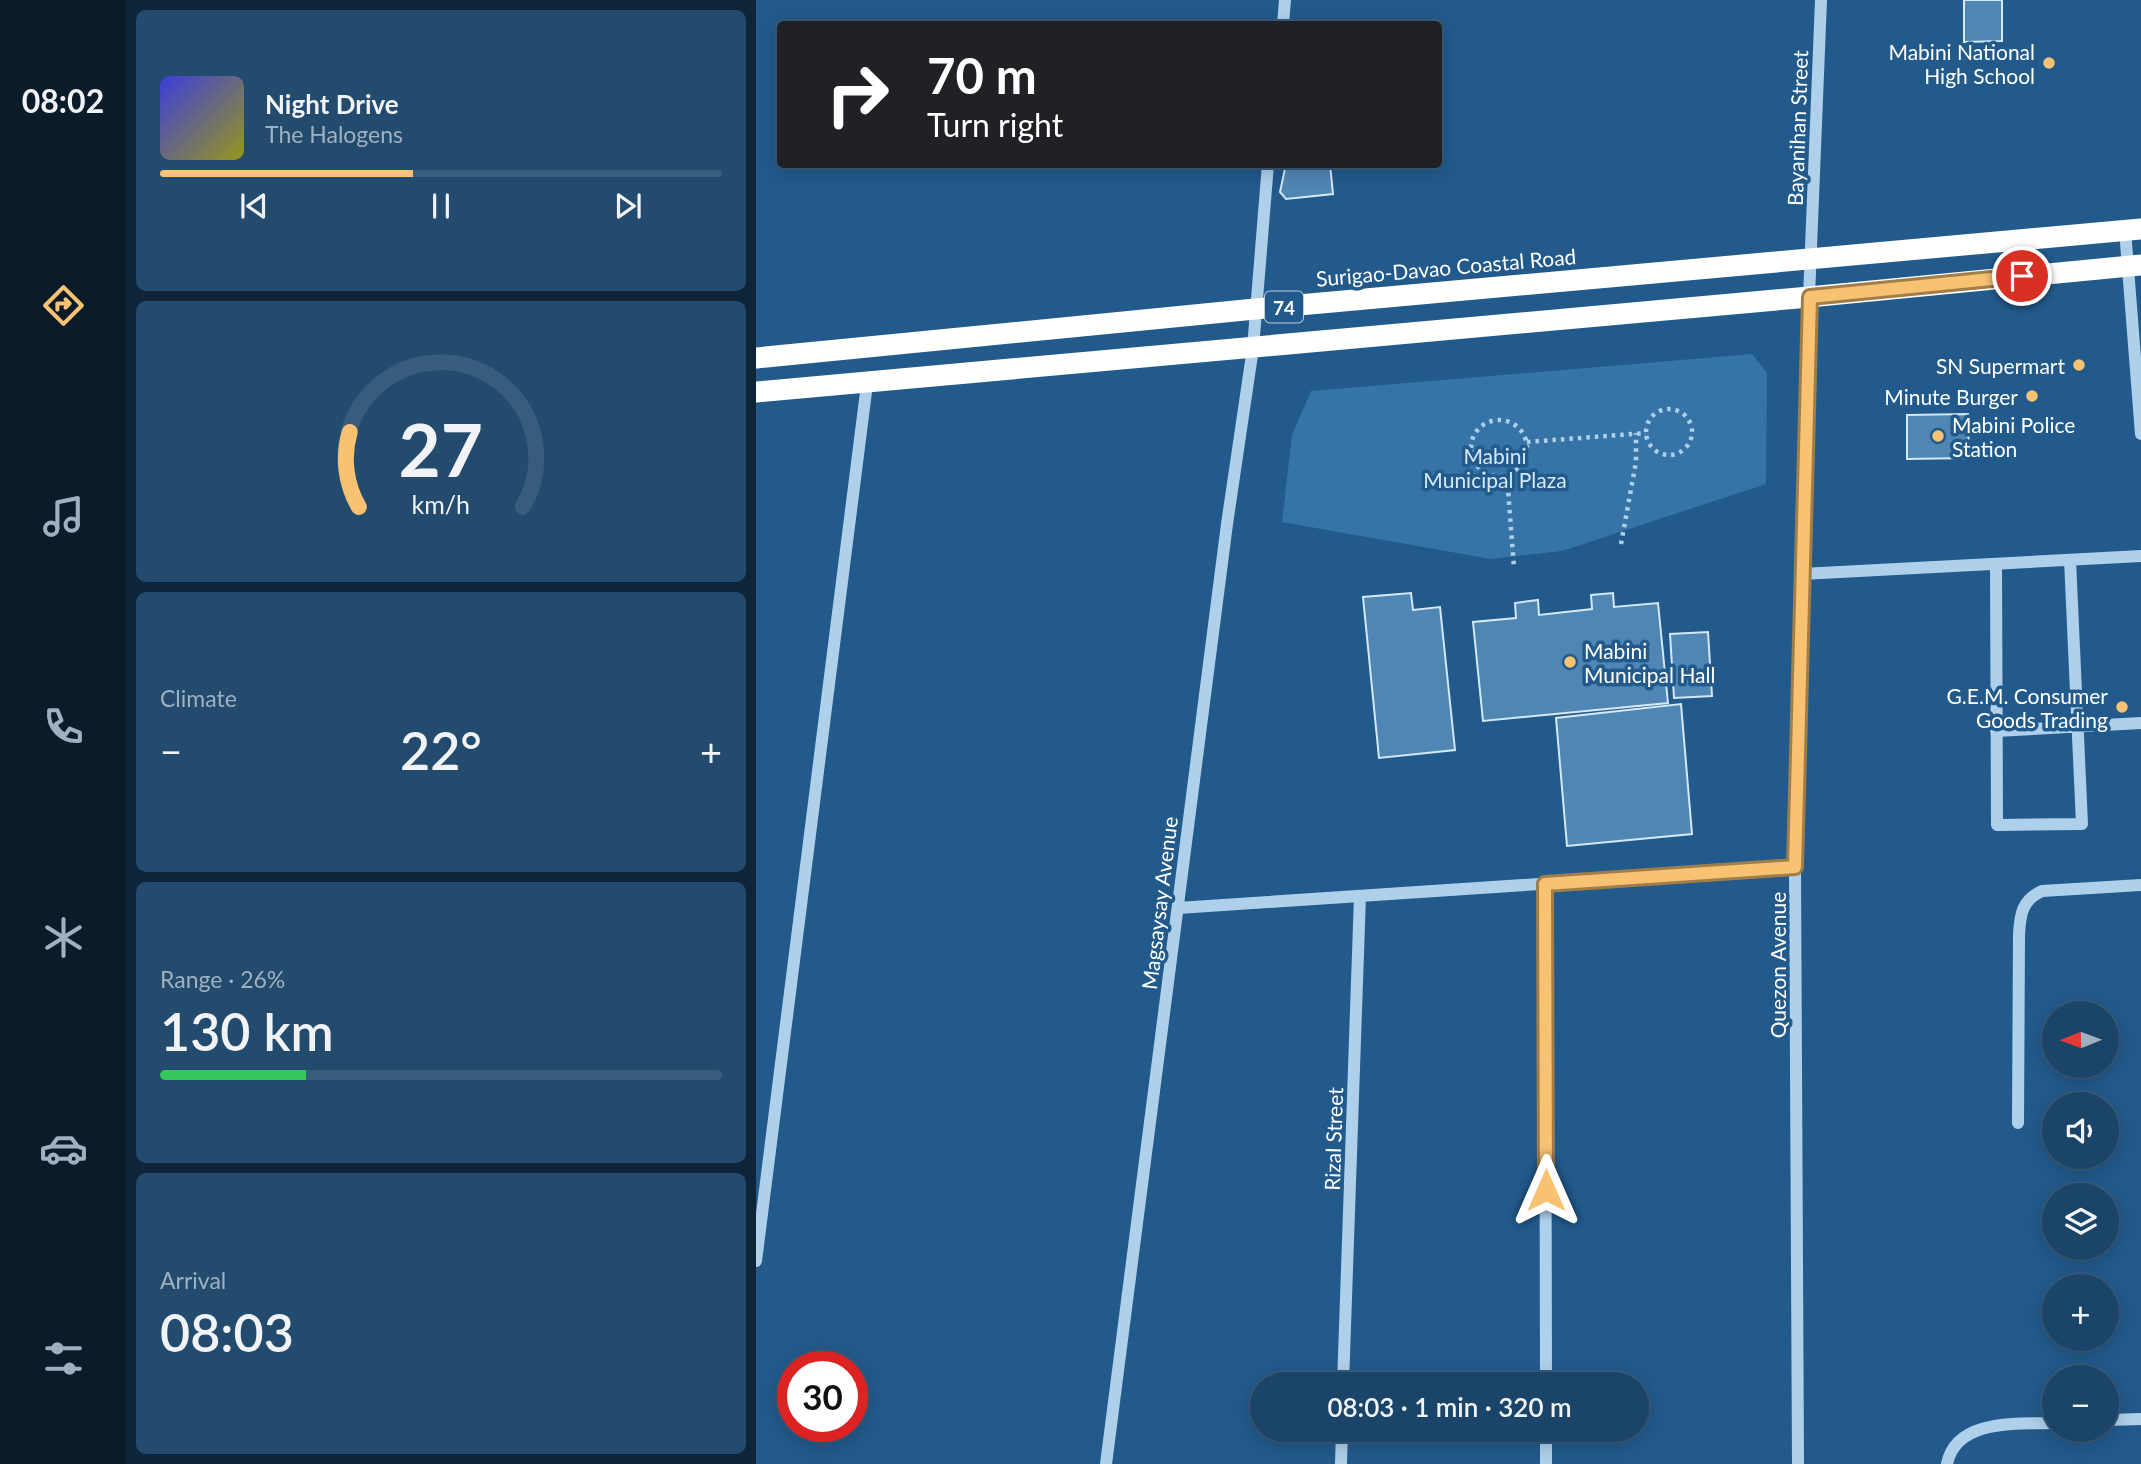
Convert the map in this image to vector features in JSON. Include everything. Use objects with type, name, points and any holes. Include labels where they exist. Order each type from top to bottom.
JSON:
[{"type":"highway","name":"Surigao-Davao Coastal Road","points":[[756,359],[1255,309],[2133,229]]},
{"type":"highway","name":"74","points":[[756,392],[867,384],[2134,265]]},
{"type":"street","points":[[1283,21],[1285,0]]},
{"type":"street","name":"Bayanihan Street","points":[[1810,297],[1821,0]]},
{"type":"street","name":"Magsaysay Avenue","points":[[1106,1464],[1227,524],[1253,348],[1268,168]]},
{"type":"street","points":[[2133,229],[2141,434]]},
{"type":"street","name":"Quezon Avenue","points":[[1798,1464],[1795,867],[1810,297]]},
{"type":"street","points":[[756,1261],[867,384]]},
{"type":"street","points":[[1802,574],[2141,556]]},
{"type":"street","points":[[1996,564],[1997,825],[2082,824],[2070,560]]},
{"type":"street","points":[[1996,732],[2141,723]]},
{"type":"street","points":[[1178,908],[1795,867]]},
{"type":"street","points":[[1545,884],[1546,1372]]},
{"type":"street","points":[[2018,1123],[2018,935],[2023,908],[2031,896],[2042,891],[2141,885]]},
{"type":"street","name":"Rizal Street","points":[[1343,1372],[1360,896]]},
{"type":"street","points":[[2119,1420],[2141,1419]]},
{"type":"street","points":[[1947,1464],[1957,1443],[1971,1433],[1999,1425],[2042,1423]]},
{"type":"street","points":[[1341,1464],[1342,1442]]},
{"type":"street","points":[[1546,1442],[1546,1464]]},
{"type":"path","points":[[1672,408],[1684,414],[1692,424],[1692,438],[1686,449],[1674,456],[1660,454],[1650,445],[1646,433],[1649,419],[1659,411],[1672,408]]},
{"type":"path","points":[[1492,419],[1507,420],[1520,428],[1527,442],[1524,463],[1517,471],[1507,476],[1492,476],[1479,469],[1471,456],[1471,441],[1478,427],[1492,419]]},
{"type":"path","points":[[1621,544],[1633,485],[1636,433]]},
{"type":"path","points":[[1527,442],[1646,433]]},
{"type":"path","points":[[1507,476],[1514,568]]},
{"type":"green space","name":"Mabini Municipal Plaza","points":[[1752,354],[1767,373],[1766,484],[1562,551],[1491,559],[1282,522],[1292,435],[1311,391]]},
{"type":"building","points":[[1964,0],[2002,0],[2002,41],[1964,42]]},
{"type":"building","points":[[1285,168],[1330,168],[1333,194],[1286,199],[1280,192]]},
{"type":"building","name":"Mabini Police Station","points":[[1968,414],[1969,458],[1907,459],[1907,415]]},
{"type":"building","points":[[1411,593],[1413,610],[1440,607],[1455,750],[1379,758],[1363,597]]},
{"type":"building","name":"Mabini Municipal Hall","points":[[1613,593],[1614,607],[1658,603],[1668,703],[1483,721],[1473,622],[1516,618],[1515,603],[1538,600],[1539,615],[1592,609],[1591,595]]},
{"type":"building","points":[[1708,632],[1712,696],[1674,698],[1670,634]]},
{"type":"building","points":[[1681,704],[1692,834],[1567,846],[1556,718]]},
{"type":"place","name":"Mabini National High School","points":[[2049,63]]},
{"type":"place","name":"SN Supermart","points":[[2079,365]]},
{"type":"place","name":"Minute Burger","points":[[2032,396]]},
{"type":"place","name":"Mabini Police Station","points":[[1938,436]]},
{"type":"place","name":"Mabini Municipal Hall","points":[[1570,662]]},
{"type":"place","name":"G.E.M. Consumer Goods Trading","points":[[2122,707]]},
{"type":"route","points":[[1546,1190],[1545,884],[1795,867],[1810,297],[2022,276]]}]
